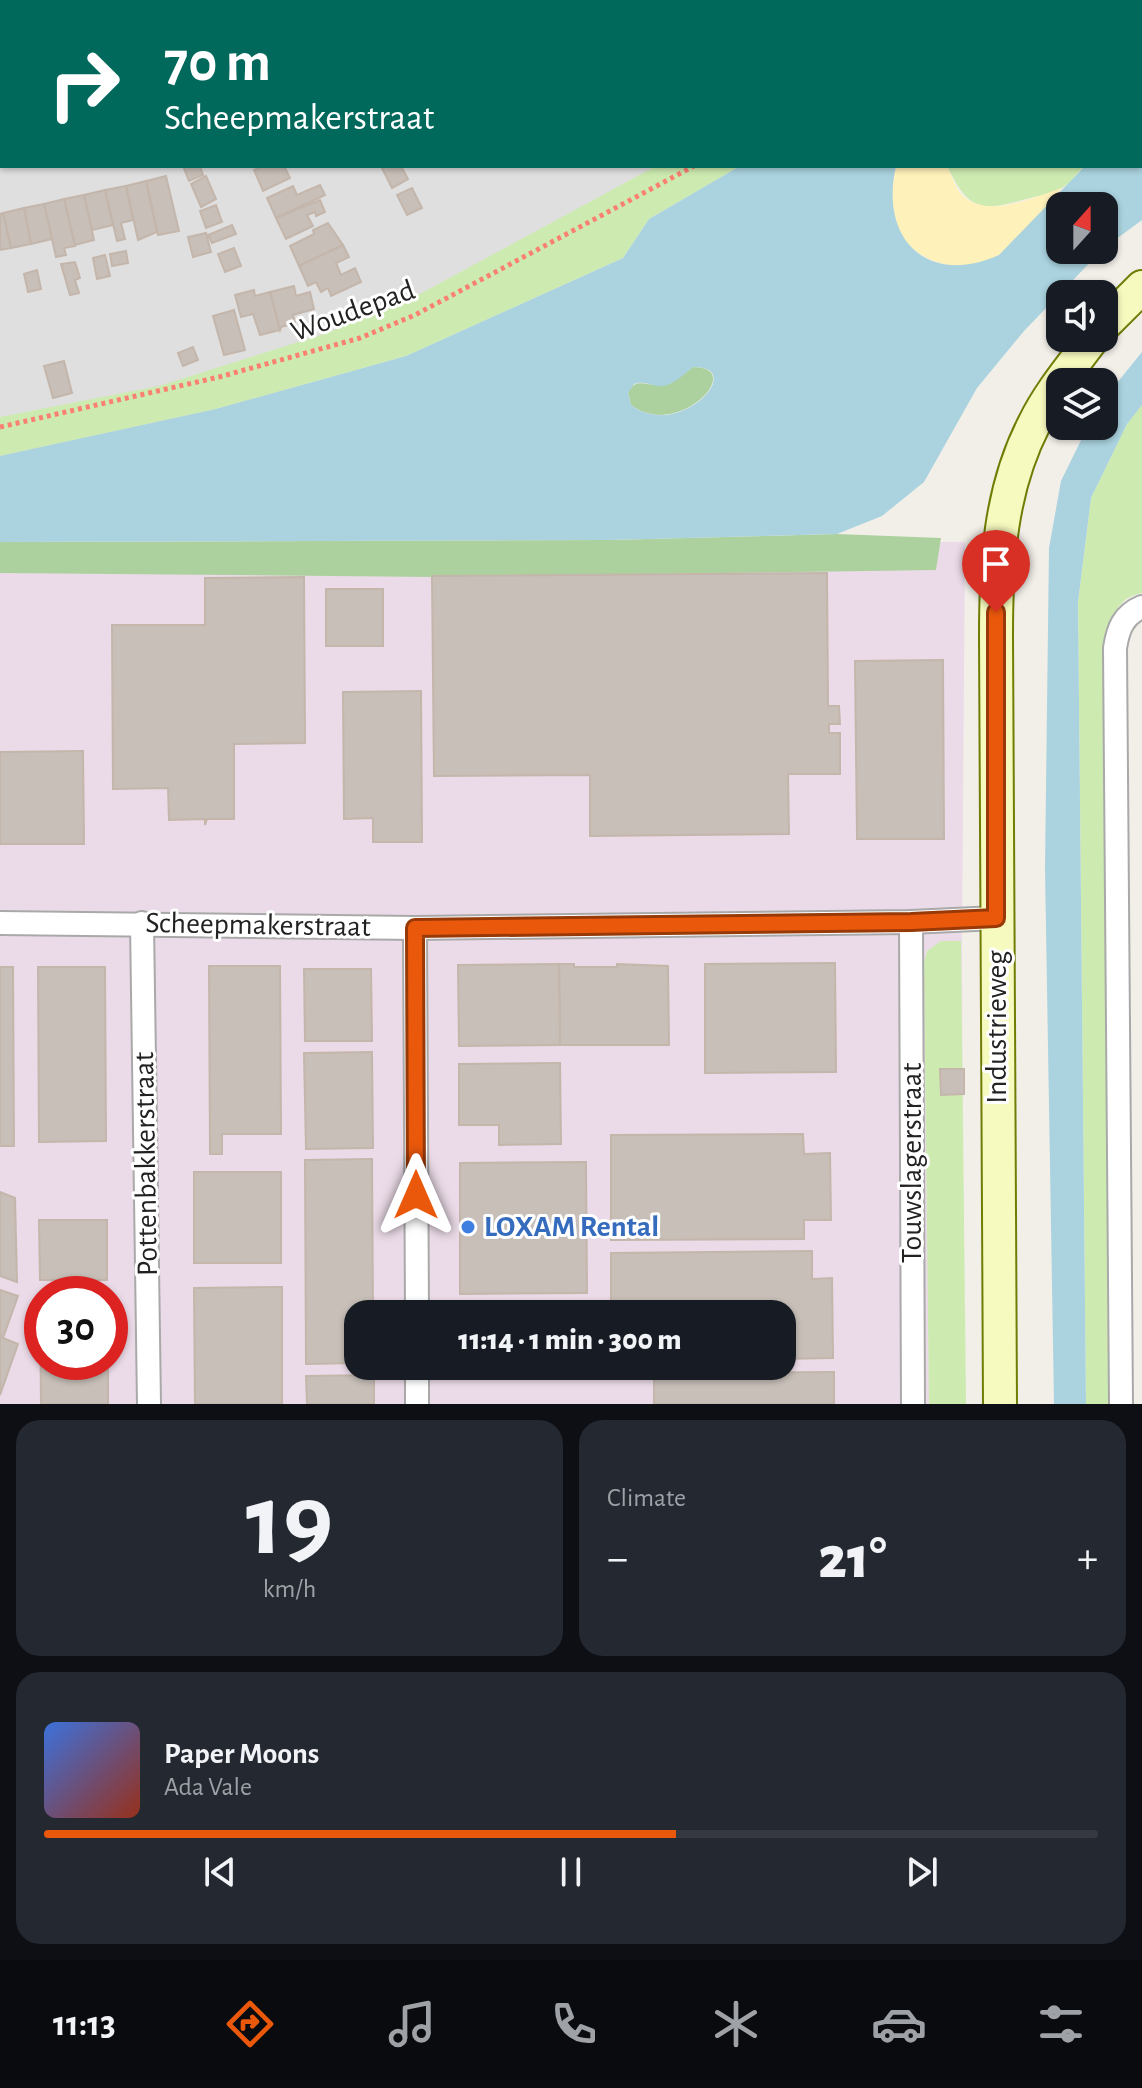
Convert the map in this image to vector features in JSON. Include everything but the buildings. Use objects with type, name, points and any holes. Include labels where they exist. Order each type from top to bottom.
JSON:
[{"type":"street","points":[[1118,311],[1142,287]]},
{"type":"street","name":"Industrieweg","points":[[1000,1404],[996,589],[1000,534],[1009,490],[1033,426],[1082,352]]},
{"type":"street","points":[[1121,1404],[1115,648],[1126,615],[1142,607]]},
{"type":"street","name":"Scheepmakerstraat","points":[[0,923],[415,928],[911,922],[996,918]]},
{"type":"street","name":"Touwslagerstraat","points":[[911,922],[913,1404]]},
{"type":"street","name":"Pottenbakkerstraat","points":[[142,923],[149,1404]]},
{"type":"street","points":[[415,928],[417,1300]]},
{"type":"street","points":[[417,1380],[417,1404]]},
{"type":"path","name":"Woudepad","points":[[0,427],[219,377],[360,338],[415,315],[690,168]]},
{"type":"shaded area","points":[[0,168],[664,168],[189,455],[0,484]]},
{"type":"shaded area","points":[[965,542],[963,1404],[0,1404],[0,545]]},
{"type":"green space","points":[[652,168],[737,168],[649,219],[623,258],[406,356],[216,409],[0,456],[0,417],[159,386],[327,333],[418,295]]},
{"type":"green space","points":[[948,168],[1083,168],[1054,192],[997,206],[977,204],[962,191]]},
{"type":"green space","points":[[693,367],[708,370],[713,378],[710,389],[686,409],[668,414],[649,414],[631,405],[628,393],[634,385],[667,383]]},
{"type":"green space","points":[[1142,405],[1142,593],[1122,603],[1110,625],[1113,1404],[1086,1404],[1078,602],[1091,498],[1127,424]]},
{"type":"green space","points":[[837,534],[941,538],[936,570],[434,577],[0,573],[0,542],[609,540]]},
{"type":"green space","points":[[941,941],[961,941],[966,1404],[929,1404],[924,963],[927,951]]},
{"type":"sand","points":[[896,168],[948,168],[958,190],[968,200],[980,205],[1008,205],[1046,193],[1046,207],[1023,234],[998,256],[971,266],[941,263],[914,250],[896,227],[891,205]]},
{"type":"water","points":[[737,168],[896,168],[895,216],[902,235],[914,250],[931,260],[951,265],[973,263],[999,255],[1046,206],[1046,264],[1089,264],[1073,280],[1046,280],[1046,308],[977,388],[924,482],[882,516],[837,534],[609,540],[0,542],[0,456],[216,409],[406,356],[623,258],[649,219]],"holes":[[[693,367],[708,370],[714,378],[711,388],[701,400],[669,415],[650,414],[631,405],[628,393],[634,384],[666,385]]]},
{"type":"water","points":[[1083,168],[1142,168],[1142,220],[1118,238],[1118,192],[1060,192]]},
{"type":"water","points":[[1142,352],[1142,405],[1127,424],[1091,498],[1078,602],[1086,1404],[1054,1404],[1045,868],[1049,548],[1061,481],[1081,440],[1118,440],[1118,382]]},
{"type":"place","name":"LOXAM Rental","points":[[468,1227]]},
{"type":"route","points":[[416,1195],[415,928],[911,922],[996,918],[996,612]]}]
